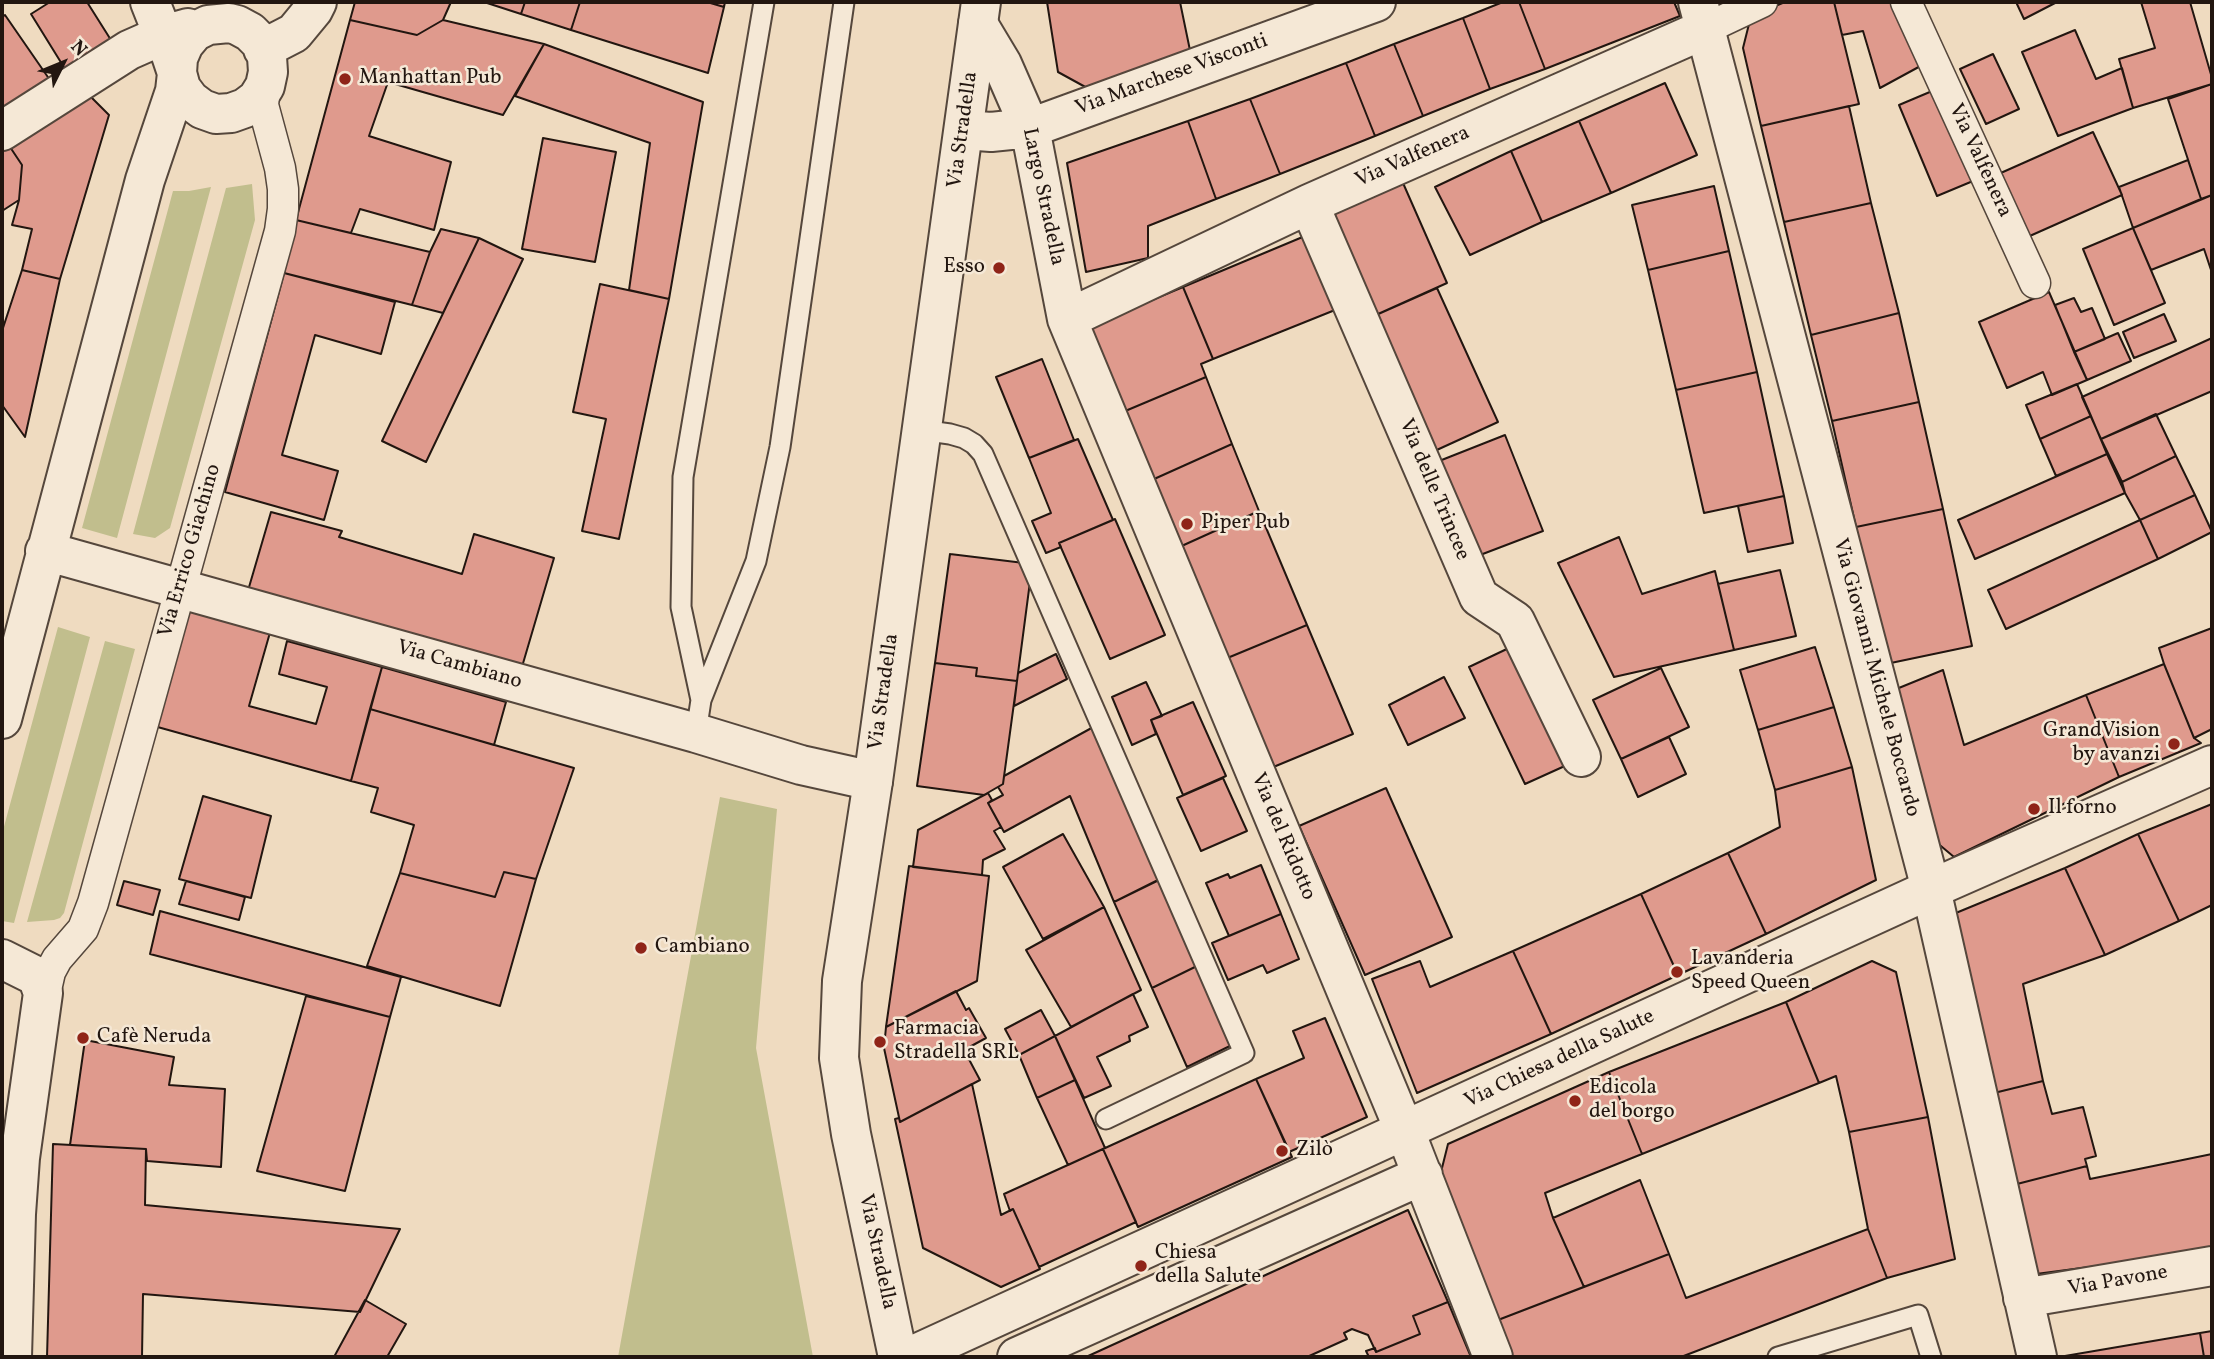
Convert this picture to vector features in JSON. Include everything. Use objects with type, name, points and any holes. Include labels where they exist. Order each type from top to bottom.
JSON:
[{"type":"street","points":[[264,68],[317,2]]},
{"type":"street","name":"Via Marchese Visconti","points":[[964,130],[991,132],[1030,128],[1376,2]]},
{"type":"street","name":"Via Valfenera","points":[[1067,319],[1702,15],[1762,2]]},
{"type":"street","name":"Via Valfenera","points":[[1906,2],[2035,283]]},
{"type":"street","name":"Largo Stradella","points":[[980,13],[1030,128],[1067,319]]},
{"type":"street","name":"Via Stradella","points":[[898,1357],[851,1134],[839,1058],[842,981],[873,781],[980,13]]},
{"type":"street","name":"Via Giovanni Michele Boccardo","points":[[1702,15],[1931,889],[2037,1357]]},
{"type":"street","points":[[2,719],[145,180],[175,91],[178,58],[184,44],[213,17]]},
{"type":"street","points":[[2,131],[129,50],[157,18],[213,17],[250,32],[261,43],[264,68],[257,99],[246,108],[209,118],[181,135],[154,161],[145,180]]},
{"type":"street","points":[[157,18],[181,88],[190,100],[202,109],[216,114],[225,113]]},
{"type":"street","name":"Via Errico Giachino","points":[[12,1357],[20,1158],[50,972],[57,959],[83,929],[88,917],[280,231],[283,189],[263,105],[264,68]]},
{"type":"street","name":"Via delle Trincee","points":[[1309,204],[1479,597],[1515,621],[1581,757]]},
{"type":"street","name":"Via del Ridotto","points":[[1067,319],[1423,1175],[1493,1357]]},
{"type":"street","name":"Via Cambiano","points":[[45,551],[180,588],[698,716],[801,765],[873,781]]},
{"type":"street","name":"Via Chiesa della Salute","points":[[909,1357],[1931,889],[2212,765]]},
{"type":"street","points":[[2,960],[26,970],[38,979],[43,1003]]},
{"type":"street","points":[[1017,1357],[1423,1175]]},
{"type":"street","name":"Via Pavone","points":[[2023,1298],[2212,1266]]},
{"type":"lane","points":[[698,716],[681,607],[683,477],[764,2]]},
{"type":"lane","points":[[698,716],[755,561],[780,447],[844,2]]},
{"type":"lane","points":[[921,430],[964,438],[983,454],[1244,1053],[1106,1119]]},
{"type":"lane","points":[[1778,1357],[1918,1315],[1931,1357]]},
{"type":"shaded area","points":[[252,184],[255,220],[170,528],[155,538],[133,534],[226,188]]},
{"type":"shaded area","points":[[211,187],[117,538],[82,528],[173,191]]},
{"type":"shaded area","points":[[58,627],[90,637],[14,923],[2,921],[2,834]]},
{"type":"shaded area","points":[[105,641],[135,649],[64,913],[54,920],[27,922]]},
{"type":"shaded area","points":[[720,797],[777,809],[756,1048],[813,1357],[618,1357]]},
{"type":"building","points":[[50,2],[87,2],[116,48],[70,77],[31,14]]},
{"type":"building","points":[[355,2],[451,2],[443,20],[417,35],[350,20]]},
{"type":"building","points":[[484,2],[525,2],[521,14]]},
{"type":"building","points":[[525,2],[580,2],[571,30],[521,14]]},
{"type":"building","points":[[580,2],[707,2],[724,7],[708,73],[571,30]]},
{"type":"building","points":[[707,2],[725,2],[724,7]]},
{"type":"building","points":[[1047,2],[1180,2],[1192,60],[1089,89],[1058,72]]},
{"type":"building","points":[[1503,2],[1519,2],[1545,69],[1490,89],[1463,18]]},
{"type":"building","points":[[1519,2],[1674,2],[1680,16],[1545,69]]},
{"type":"building","points":[[1785,2],[1834,2],[1859,104],[1761,126],[1743,48],[1751,16]]},
{"type":"building","points":[[1834,2],[1899,2],[1926,63],[1880,88],[1863,31],[1842,35]]},
{"type":"building","points":[[2016,2],[2057,2],[2024,19]]},
{"type":"building","points":[[2141,2],[2190,2],[2212,84],[2133,108],[2119,59],[2155,48]]},
{"type":"building","points":[[5,15],[52,83],[2,117],[2,17]]},
{"type":"building","points":[[1463,18],[1490,89],[1423,116],[1394,44]]},
{"type":"building","points":[[350,20],[417,35],[443,20],[544,44],[503,115],[388,82],[369,136],[451,162],[434,230],[360,209],[351,233],[296,220]]},
{"type":"building","points":[[2075,30],[2096,79],[2122,68],[2133,108],[2058,136],[2022,52]]},
{"type":"building","points":[[544,44],[703,102],[669,299],[629,290],[650,143],[515,96]]},
{"type":"building","points":[[1394,44],[1423,116],[1375,136],[1346,63]]},
{"type":"building","points":[[1993,54],[2019,109],[1986,124],[1960,69]]},
{"type":"building","points":[[1346,63],[1375,136],[1280,174],[1250,99]]},
{"type":"building","points":[[1665,83],[1697,155],[1611,193],[1579,121]]},
{"type":"building","points":[[2212,84],[2212,195],[2201,199],[2168,99]]},
{"type":"building","points":[[1944,86],[1985,176],[1937,196],[1899,105]]},
{"type":"building","points":[[87,93],[109,115],[60,279],[22,270],[32,229],[12,225],[19,200],[22,165],[8,144]]},
{"type":"building","points":[[1250,99],[1280,174],[1216,199],[1188,121]]},
{"type":"building","points":[[1849,106],[1871,203],[1784,222],[1761,126]]},
{"type":"building","points":[[1188,121],[1216,199],[1148,226],[1148,258],[1086,272],[1067,163]]},
{"type":"building","points":[[1579,121],[1611,193],[1542,222],[1511,151]]},
{"type":"building","points":[[2093,132],[2122,195],[2023,239],[1994,176]]},
{"type":"building","points":[[543,138],[616,152],[595,262],[522,249]]},
{"type":"building","points":[[8,144],[22,165],[19,200],[2,211],[2,148]]},
{"type":"building","points":[[1511,151],[1542,222],[1470,255],[1435,187]]},
{"type":"building","points":[[2188,160],[2201,199],[2133,228],[2119,187]]},
{"type":"building","points":[[1403,183],[1447,283],[1367,319],[1322,218]]},
{"type":"building","points":[[1714,186],[1729,251],[1648,270],[1632,205]]},
{"type":"building","points":[[2212,195],[2212,273],[2204,249],[2151,270],[2133,228]]},
{"type":"building","points":[[1871,203],[1899,313],[1811,335],[1784,222]]},
{"type":"building","points":[[296,220],[430,252],[412,305],[284,273]]},
{"type":"building","points":[[2133,228],[2165,303],[2114,325],[2083,249]]},
{"type":"building","points":[[441,229],[479,238],[443,313],[412,305]]},
{"type":"building","points":[[1305,236],[1335,310],[1213,359],[1183,287]]},
{"type":"building","points":[[479,238],[523,259],[426,462],[382,441]]},
{"type":"building","points":[[1729,251],[1757,372],[1676,390],[1648,270]]},
{"type":"building","points":[[22,270],[60,279],[25,437],[2,405],[2,331]]},
{"type":"building","points":[[284,273],[395,302],[381,354],[315,335],[282,455],[338,471],[324,520],[225,492]]},
{"type":"building","points":[[600,284],[669,299],[619,539],[582,531],[606,419],[573,412]]},
{"type":"building","points":[[1183,287],[1213,359],[1201,364],[1206,377],[1111,417],[1076,332]]},
{"type":"building","points":[[1437,288],[1498,422],[1428,454],[1367,319]]},
{"type":"building","points":[[2049,292],[2087,380],[2052,395],[2043,372],[2007,388],[1979,322]]},
{"type":"building","points":[[2074,298],[2081,312],[2092,308],[2105,339],[2074,352],[2055,305]]},
{"type":"building","points":[[1899,313],[1919,402],[1832,421],[1811,335]]},
{"type":"building","points":[[2164,314],[2176,341],[2134,358],[2123,332]]},
{"type":"building","points":[[2118,333],[2131,361],[2087,380],[2074,352]]},
{"type":"building","points":[[2212,338],[2212,391],[2101,439],[2082,397]]},
{"type":"building","points":[[1042,359],[1074,440],[1029,458],[996,377]]},
{"type":"building","points":[[1757,372],[1784,496],[1704,513],[1676,390]]},
{"type":"building","points":[[1206,377],[1232,444],[1143,484],[1111,417]]},
{"type":"building","points":[[2077,384],[2091,416],[2040,439],[2026,405]]},
{"type":"building","points":[[1919,402],[1943,509],[1856,527],[1832,421]]},
{"type":"building","points":[[2156,414],[2176,456],[2122,482],[2101,439]]},
{"type":"building","points":[[2091,416],[2107,454],[2056,476],[2040,439]]},
{"type":"building","points":[[1505,435],[1543,531],[1467,560],[1429,465]]},
{"type":"building","points":[[1078,439],[1113,520],[1059,543],[1061,547],[1046,553],[1032,521],[1051,513],[1029,458]]},
{"type":"building","points":[[1232,444],[1259,511],[1175,549],[1143,484]]},
{"type":"building","points":[[2107,454],[2125,493],[1975,559],[1958,520]]},
{"type":"building","points":[[2176,456],[2195,495],[2140,520],[2122,482]]},
{"type":"building","points":[[2195,495],[2212,532],[2158,559],[2140,520]]},
{"type":"building","points":[[1784,496],[1793,543],[1748,552],[1738,506]]},
{"type":"building","points":[[1943,509],[1972,646],[1886,664],[1856,527]]},
{"type":"building","points":[[1259,511],[1307,625],[1225,659],[1175,549]]},
{"type":"building","points":[[271,512],[342,531],[339,537],[462,574],[474,534],[554,558],[519,677],[247,594]]},
{"type":"building","points":[[1115,519],[1165,635],[1110,659],[1059,543]]},
{"type":"building","points":[[2140,520],[2158,559],[2006,629],[1988,590]]},
{"type":"building","points":[[1619,537],[1642,594],[1715,571],[1734,650],[1614,677],[1558,563]]},
{"type":"building","points":[[950,554],[1024,563],[1031,574],[1017,681],[976,676],[977,668],[935,663]]},
{"type":"building","points":[[1780,570],[1796,636],[1734,650],[1718,584]]},
{"type":"building","points":[[188,605],[271,629],[249,706],[316,724],[327,687],[279,674],[287,641],[382,667],[351,781],[154,726]]},
{"type":"building","points":[[1307,625],[1353,734],[1271,768],[1225,659]]},
{"type":"building","points":[[2212,628],[2212,729],[2194,738],[2159,648]]},
{"type":"building","points":[[1511,647],[1567,765],[1525,784],[1469,667]]},
{"type":"building","points":[[1815,647],[1834,707],[1758,730],[1740,670]]},
{"type":"building","points":[[1056,654],[1067,679],[1014,706],[1018,673]]},
{"type":"building","points":[[935,663],[977,668],[976,676],[1017,681],[1003,784],[984,795],[917,786]]},
{"type":"building","points":[[2164,664],[2194,738],[2201,743],[2119,777],[2086,695]]},
{"type":"building","points":[[382,667],[506,702],[494,745],[370,709]]},
{"type":"building","points":[[1661,668],[1689,727],[1621,759],[1593,700]]},
{"type":"building","points":[[1943,670],[1964,745],[2086,695],[2119,777],[1954,857],[1929,836],[1889,692]]},
{"type":"building","points":[[1444,677],[1465,718],[1408,745],[1389,705]]},
{"type":"building","points":[[1146,682],[1162,716],[1151,720],[1156,734],[1132,745],[1112,697]]},
{"type":"building","points":[[1193,702],[1226,776],[1183,795],[1151,720]]},
{"type":"building","points":[[1834,707],[1852,767],[1775,790],[1758,730]]},
{"type":"building","points":[[370,709],[574,768],[536,879],[504,872],[495,897],[400,873],[414,825],[371,812],[378,788],[351,781]]},
{"type":"building","points":[[1097,725],[1164,877],[1114,902],[1070,796],[1004,832],[988,803],[1003,795],[998,787],[1003,784],[1004,776]]},
{"type":"building","points":[[1669,737],[1686,774],[1638,797],[1621,759]]},
{"type":"building","points":[[1852,767],[1876,880],[1766,934],[1728,853],[1780,827],[1775,790]]},
{"type":"building","points":[[1223,778],[1247,831],[1201,851],[1177,798]]},
{"type":"building","points":[[1386,788],[1452,937],[1365,975],[1299,826]]},
{"type":"building","points":[[988,793],[992,800],[988,803],[1001,827],[994,831],[1005,849],[983,860],[982,875],[913,867],[918,830]]},
{"type":"building","points":[[203,796],[271,816],[251,898],[179,879]]},
{"type":"building","points":[[2212,804],[2212,905],[2179,921],[2138,834]]},
{"type":"building","points":[[1063,834],[1104,907],[1043,939],[1003,867]]},
{"type":"building","points":[[2138,834],[2179,921],[2105,955],[2065,868]]},
{"type":"building","points":[[1728,853],[1766,934],[1678,975],[1641,894]]},
{"type":"building","points":[[1261,865],[1281,914],[1229,936],[1206,883],[1228,874],[1230,878]]},
{"type":"building","points":[[909,866],[989,876],[977,981],[886,1027]]},
{"type":"building","points":[[2065,868],[2105,955],[2023,984],[2043,1081],[1994,1093],[1951,915]]},
{"type":"building","points":[[504,872],[536,879],[500,1006],[367,966],[400,873],[495,897]]},
{"type":"building","points":[[1161,879],[1199,965],[1152,988],[1114,902]]},
{"type":"building","points":[[124,881],[160,890],[153,915],[117,905]]},
{"type":"building","points":[[186,881],[245,897],[239,920],[179,904]]},
{"type":"building","points":[[1641,894],[1678,975],[1551,1034],[1513,951]]},
{"type":"building","points":[[1104,907],[1141,990],[1071,1027],[1026,950]]},
{"type":"building","points":[[160,911],[401,977],[390,1017],[150,954]]},
{"type":"building","points":[[1281,914],[1299,959],[1267,973],[1263,965],[1228,980],[1212,943]]},
{"type":"building","points":[[1513,951],[1551,1034],[1417,1093],[1372,979],[1420,961],[1430,987]]},
{"type":"building","points":[[1872,961],[1896,972],[1928,1117],[1849,1132],[1836,1076],[1819,1083],[1786,1002]]},
{"type":"building","points":[[1199,965],[1234,1044],[1187,1067],[1152,988]]},
{"type":"building","points":[[956,991],[986,1038],[964,1050],[980,1080],[900,1122],[884,1048],[886,1027]]},
{"type":"building","points":[[1133,994],[1148,1027],[1129,1036],[1130,1041],[1097,1057],[1111,1086],[1084,1098],[1055,1036]]},
{"type":"building","points":[[306,996],[390,1017],[345,1191],[257,1171]]},
{"type":"building","points":[[1786,1002],[1819,1083],[1642,1154],[1609,1072]]},
{"type":"building","points":[[1041,1010],[1055,1036],[1019,1055],[1005,1029]]},
{"type":"building","points":[[1325,1018],[1367,1117],[1289,1152],[1256,1079],[1304,1058],[1293,1031]]},
{"type":"building","points":[[1055,1036],[1075,1080],[1037,1098],[1019,1055]]},
{"type":"building","points":[[85,1040],[174,1057],[169,1085],[225,1089],[221,1167],[147,1161],[146,1149],[70,1145]]},
{"type":"building","points":[[1609,1072],[1642,1154],[1545,1193],[1553,1218],[1584,1287],[1498,1320],[1441,1172],[1448,1144]]},
{"type":"building","points":[[1256,1079],[1292,1157],[1138,1227],[1103,1149]]},
{"type":"building","points":[[1075,1080],[1105,1148],[1068,1165],[1037,1098]]},
{"type":"building","points":[[2043,1081],[2052,1114],[2083,1107],[2096,1156],[2085,1159],[2087,1166],[2017,1184],[1994,1093]]},
{"type":"building","points":[[972,1084],[1001,1215],[1013,1209],[1040,1269],[1001,1287],[923,1248],[895,1119],[899,1118],[900,1122]]},
{"type":"building","points":[[1928,1117],[1955,1259],[1887,1278],[1868,1229],[1849,1132]]},
{"type":"building","points":[[53,1144],[146,1149],[145,1205],[400,1229],[360,1312],[143,1294],[142,1357],[47,1357]]},
{"type":"building","points":[[1103,1149],[1136,1222],[1039,1267],[1004,1194]]},
{"type":"building","points":[[2212,1154],[2212,1251],[2036,1274],[2017,1184],[2087,1166],[2090,1179]]},
{"type":"building","points":[[1640,1180],[1669,1254],[1584,1287],[1553,1218]]},
{"type":"building","points":[[1408,1210],[1448,1302],[1413,1316],[1420,1334],[1376,1352],[1368,1335],[1352,1329],[1344,1333],[1347,1339],[1307,1357],[1086,1357]]},
{"type":"building","points":[[1868,1229],[1887,1278],[1681,1357],[1512,1357],[1498,1320],[1669,1254],[1686,1298]]},
{"type":"building","points":[[365,1300],[406,1324],[387,1357],[334,1357]]},
{"type":"building","points":[[1448,1302],[1471,1357],[1369,1357],[1366,1351],[1375,1348],[1376,1352],[1420,1334],[1413,1316]]},
{"type":"building","points":[[2212,1331],[2212,1357],[2204,1357],[2200,1333]]},
{"type":"building","points":[[2200,1333],[2204,1357],[2059,1357]]},
{"type":"place","name":"Manhattan Pub","points":[[345,79]]},
{"type":"place","name":"Esso","points":[[999,268]]},
{"type":"place","name":"Piper Pub","points":[[1187,524]]},
{"type":"place","name":"GrandVision by avanzi","points":[[2174,744]]},
{"type":"place","name":"Il forno","points":[[2034,809]]},
{"type":"place","name":"Cambiano","points":[[641,948]]},
{"type":"place","name":"Lavanderia Speed Queen","points":[[1677,972]]},
{"type":"place","name":"Cafè Neruda","points":[[83,1038]]},
{"type":"place","name":"Farmacia Stradella SRL","points":[[880,1042]]},
{"type":"place","name":"Edicola del borgo","points":[[1575,1101]]},
{"type":"place","name":"Zilò","points":[[1282,1151]]},
{"type":"place","name":"Chiesa della Salute","points":[[1141,1266]]}]
